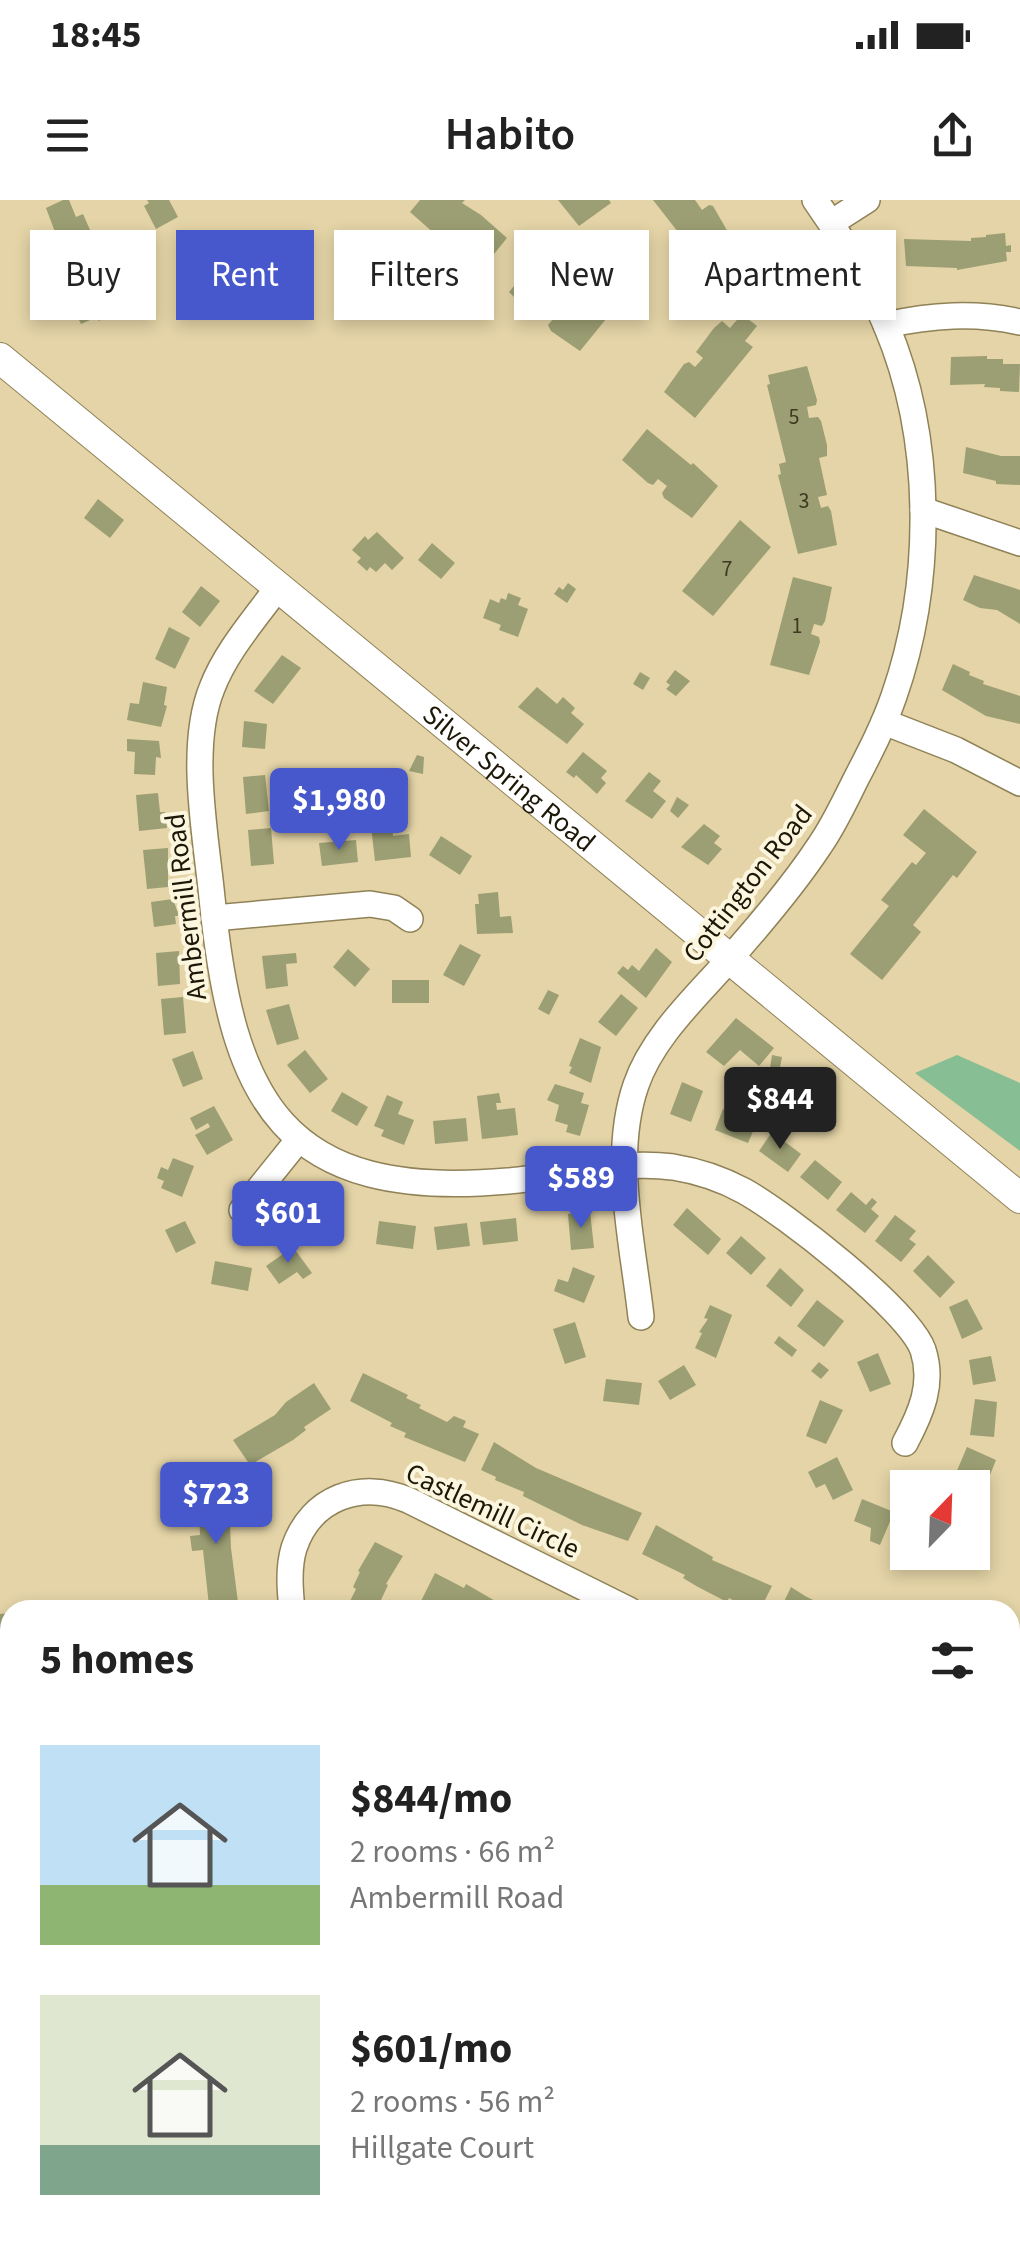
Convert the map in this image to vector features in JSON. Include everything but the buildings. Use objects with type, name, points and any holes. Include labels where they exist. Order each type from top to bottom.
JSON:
[{"type":"main road","name":"Silver Spring Road","points":[[0,358],[1020,1198]]},
{"type":"street","name":"Cottington Road","points":[[640,1317],[625,1165],[630,1102],[642,1070],[666,1033],[820,846],[884,722],[913,621],[922,510],[911,414],[886,325],[831,222],[815,200]]},
{"type":"street","points":[[831,222],[866,200]]},
{"type":"street","points":[[886,325],[950,315],[1020,322]]},
{"type":"street","points":[[922,510],[1020,543]]},
{"type":"street","name":"Ambermill Road","points":[[278,588],[230,654],[212,687],[206,708],[202,802],[226,1006],[246,1068],[275,1114],[299,1139],[339,1164],[362,1173],[416,1183],[512,1181],[625,1165],[684,1170],[734,1186],[769,1207],[887,1302],[916,1334],[928,1381],[926,1396],[904,1443]]},
{"type":"street","points":[[884,722],[956,750],[1020,783]]},
{"type":"street","points":[[214,918],[370,904],[394,908],[410,918]]},
{"type":"street","points":[[242,1210],[299,1139]]},
{"type":"street","name":"Castlemill Circle","points":[[292,1600],[291,1562],[310,1518],[333,1499],[367,1490],[387,1491],[408,1500],[609,1600]]},
{"type":"green space","points":[[957,1055],[1020,1083],[1020,1151],[915,1073]]}]
